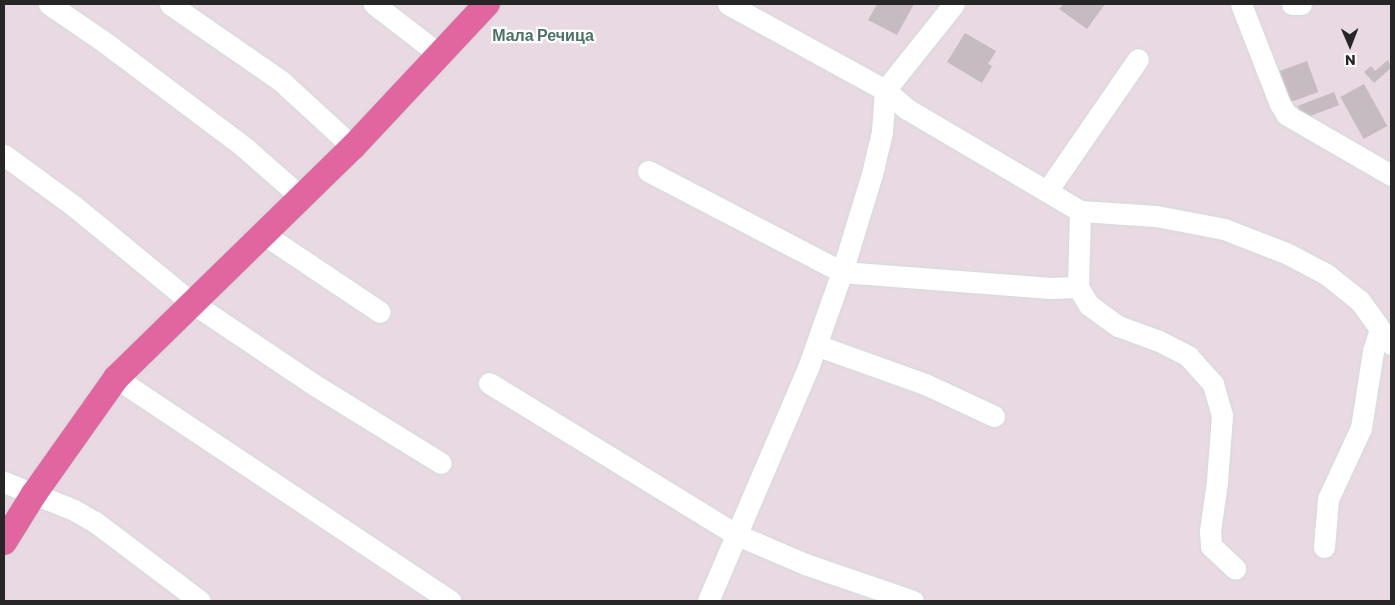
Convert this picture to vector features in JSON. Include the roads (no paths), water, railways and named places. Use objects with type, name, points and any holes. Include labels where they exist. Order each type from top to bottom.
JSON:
[{"type":"main road","points":[[4,542],[34,494],[116,378],[191,302],[265,235],[353,147],[487,4]]},
{"type":"street","points":[[49,4],[107,44],[244,148],[302,198]]},
{"type":"street","points":[[170,4],[280,81],[353,147]]},
{"type":"street","points":[[374,4],[439,54]]},
{"type":"street","points":[[728,4],[884,90],[907,109],[1080,211],[1156,216],[1224,229],[1286,253],[1326,274],[1360,301],[1385,337],[1373,352],[1361,428],[1328,499],[1324,548]]},
{"type":"street","points":[[708,601],[816,345],[842,272],[872,174],[882,132],[884,90],[954,4]]},
{"type":"street","points":[[1241,4],[1280,104],[1287,115],[1391,175]]},
{"type":"street","points":[[1292,4],[1301,4]]},
{"type":"street","points":[[1047,191],[1138,60]]},
{"type":"street","points":[[4,155],[74,206],[191,302],[313,384],[441,463]]},
{"type":"street","points":[[648,171],[842,272],[1050,288],[1078,287]]},
{"type":"street","points":[[1080,211],[1078,287],[1089,305],[1118,326],[1159,341],[1188,356],[1213,384],[1222,416],[1217,482],[1210,530],[1211,546],[1235,568]]},
{"type":"street","points":[[265,235],[380,312]]},
{"type":"street","points":[[816,345],[925,384],[994,416]]},
{"type":"street","points":[[116,378],[451,601]]},
{"type":"street","points":[[490,384],[735,534],[805,564],[914,601]]},
{"type":"street","points":[[4,482],[74,510],[95,522],[200,601]]},
{"type":"district","name":"Мала Речица","points":[[543,36]]}]
